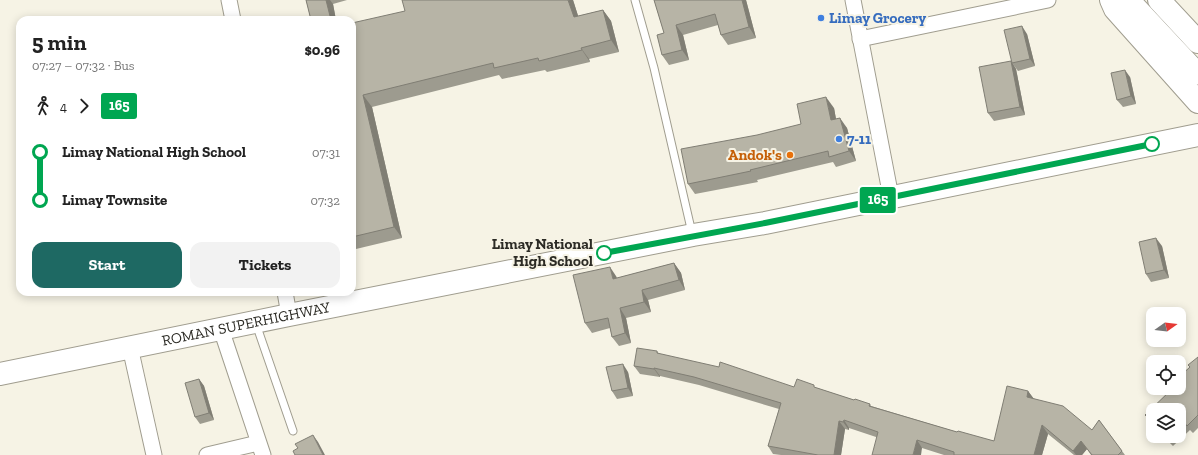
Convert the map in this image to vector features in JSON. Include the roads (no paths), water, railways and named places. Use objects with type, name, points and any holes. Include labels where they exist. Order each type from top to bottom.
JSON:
[{"type":"main road","points":[[1111,0],[1115,9],[1198,102]]},
{"type":"main road","points":[[1159,0],[1198,42]]},
{"type":"main road","name":"ROMAN SUPERHIGHWAY","points":[[0,374],[693,235],[765,223],[1198,135]]},
{"type":"street","points":[[229,0],[232,16]]},
{"type":"street","points":[[853,0],[892,197]]},
{"type":"street","points":[[860,39],[1048,0]]},
{"type":"street","points":[[1129,0],[1198,74]]},
{"type":"street","points":[[286,296],[289,315]]},
{"type":"street","points":[[207,455],[260,449],[221,329]]},
{"type":"street","points":[[130,347],[154,455]]},
{"type":"lane","points":[[636,0],[654,68],[693,235]]},
{"type":"lane","points":[[255,322],[293,431]]},
{"type":"place","name":"Limay Grocery","points":[[821,18]]},
{"type":"place","name":"7-11","points":[[839,139]]},
{"type":"place","name":"Andok's","points":[[790,155]]},
{"type":"place","name":"Limay National High School","points":[[604,253]]}]
